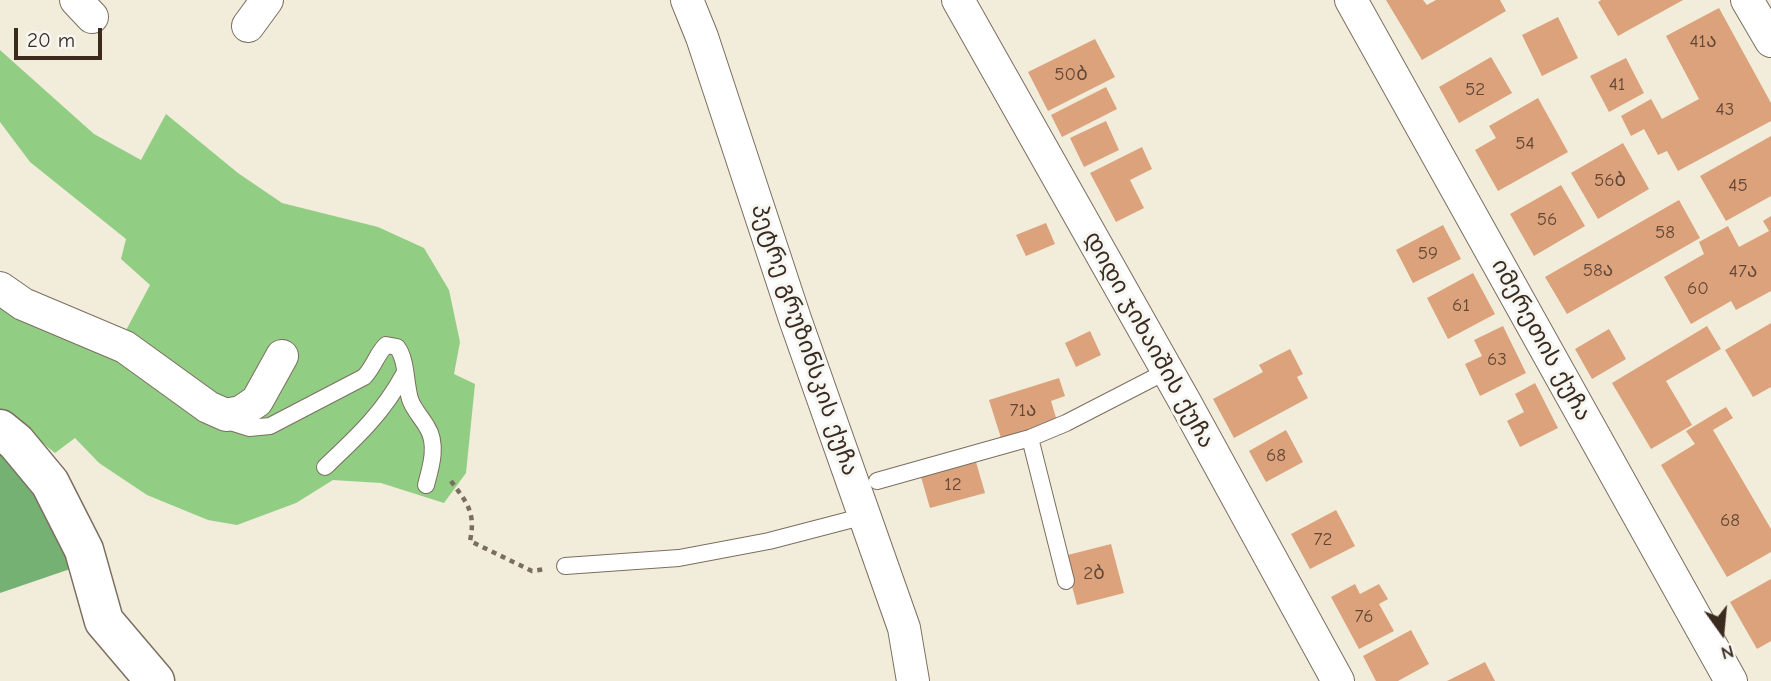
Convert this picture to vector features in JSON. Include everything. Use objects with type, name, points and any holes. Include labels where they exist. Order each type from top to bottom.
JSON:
[{"type":"street","points":[[248,26],[267,0]]},
{"type":"street","name":"პეტრე გრუზინსკის ქუჩა","points":[[687,0],[702,37],[795,319],[904,628],[913,681]]},
{"type":"street","name":"დიდი ჯიხაიშის ქუჩა","points":[[958,0],[1338,681]]},
{"type":"street","name":"იმერეთის ქუჩა","points":[[1351,0],[1731,681]]},
{"type":"street","points":[[1747,0],[1771,41]]},
{"type":"street","points":[[0,288],[23,304],[125,346],[208,407],[226,415],[241,412],[257,401],[282,356]]},
{"type":"street","points":[[0,429],[16,442],[50,483],[84,550],[104,621],[155,681]]},
{"type":"lane","points":[[208,407],[230,424],[249,428],[270,426],[364,377],[374,367],[378,354],[386,345],[397,347],[403,355],[404,374],[411,403],[430,430],[433,458],[426,485]]},
{"type":"lane","points":[[877,481],[1030,438],[1066,423],[1167,371]]},
{"type":"lane","points":[[325,467],[371,424],[390,400],[404,374]]},
{"type":"lane","points":[[1030,438],[1066,581]]},
{"type":"lane","points":[[565,565],[679,558],[769,541],[864,516]]},
{"type":"path","points":[[433,458],[469,505],[473,526],[471,541],[533,571],[565,565]]},
{"type":"green space","points":[[0,50],[94,134],[141,160],[166,114],[238,173],[282,203],[378,227],[424,248],[449,290],[460,342],[454,374],[475,384],[466,473],[444,503],[381,483],[333,480],[296,503],[237,525],[208,520],[147,495],[99,463],[75,438],[55,453],[0,409],[0,300],[123,336],[150,285],[121,259],[126,239],[30,162],[0,122]]},
{"type":"green space","points":[[0,441],[27,469],[76,567],[0,593]]},
{"type":"building","points":[[1386,0],[1423,0],[1427,5],[1436,0],[1500,0],[1506,11],[1422,60]]},
{"type":"building","points":[[1683,0],[1618,36],[1598,2]]},
{"type":"building","points":[[1719,8],[1771,103],[1771,121],[1678,171],[1667,151],[1658,155],[1644,129],[1631,136],[1621,116],[1651,99],[1662,119],[1699,99],[1666,36]]},
{"type":"building","points":[[1558,17],[1578,58],[1542,76],[1522,35]]},
{"type":"building","points":[[1095,39],[1115,77],[1048,111],[1028,72]]},
{"type":"building","points":[[1491,57],[1512,93],[1459,123],[1439,87]]},
{"type":"building","points":[[1626,58],[1644,93],[1609,112],[1590,76]]},
{"type":"building","points":[[1106,87],[1117,109],[1062,137],[1051,115]]},
{"type":"building","points":[[1538,98],[1568,152],[1498,191],[1475,150],[1496,138],[1489,126]]},
{"type":"building","points":[[1106,121],[1119,150],[1084,167],[1070,138]]},
{"type":"building","points":[[1771,136],[1771,196],[1726,221],[1700,176]]},
{"type":"building","points":[[1623,143],[1649,189],[1598,219],[1571,173]]},
{"type":"building","points":[[1142,147],[1152,169],[1130,180],[1144,208],[1116,222],[1090,173]]},
{"type":"building","points":[[1561,185],[1585,226],[1534,256],[1510,214]]},
{"type":"building","points":[[1679,200],[1700,238],[1567,314],[1545,277]]},
{"type":"building","points":[[1771,216],[1771,291],[1736,310],[1731,301],[1691,324],[1664,277],[1704,254],[1699,242],[1728,226],[1739,247],[1769,231],[1763,221]]},
{"type":"building","points":[[1046,223],[1055,244],[1026,256],[1016,235]]},
{"type":"building","points":[[1443,225],[1461,259],[1413,283],[1396,250]]},
{"type":"building","points":[[1473,273],[1495,314],[1448,339],[1427,298]]},
{"type":"building","points":[[1771,323],[1771,387],[1753,397],[1725,350]]},
{"type":"building","points":[[1503,326],[1526,373],[1480,396],[1465,364],[1482,356],[1474,340]]},
{"type":"building","points":[[1707,326],[1721,349],[1666,381],[1692,425],[1651,449],[1612,383]]},
{"type":"building","points":[[1609,329],[1626,359],[1592,379],[1575,349]]},
{"type":"building","points":[[1090,331],[1101,355],[1076,367],[1065,343]]},
{"type":"building","points":[[1290,349],[1303,374],[1297,377],[1308,398],[1234,438],[1213,399],[1263,372],[1259,365]]},
{"type":"building","points":[[1059,378],[1065,396],[1051,401],[1057,421],[1001,438],[989,400]]},
{"type":"building","points":[[1535,383],[1558,428],[1520,447],[1507,421],[1524,412],[1515,394]]},
{"type":"building","points":[[1726,407],[1733,418],[1713,430],[1771,529],[1771,552],[1727,577],[1661,465],[1695,444],[1686,431]]},
{"type":"building","points":[[1286,430],[1303,462],[1266,482],[1249,451]]},
{"type":"building","points":[[976,462],[985,493],[930,508],[921,477]]},
{"type":"building","points":[[1336,510],[1355,546],[1310,569],[1291,534]]},
{"type":"building","points":[[1111,544],[1124,593],[1077,605],[1064,556]]},
{"type":"building","points":[[1771,579],[1771,641],[1757,649],[1730,602]]},
{"type":"building","points":[[1355,584],[1360,594],[1379,584],[1388,599],[1379,604],[1394,631],[1359,649],[1331,597]]},
{"type":"building","points":[[1411,630],[1429,664],[1398,681],[1376,681],[1363,656]]},
{"type":"building","points":[[1485,662],[1495,681],[1447,681]]}]
